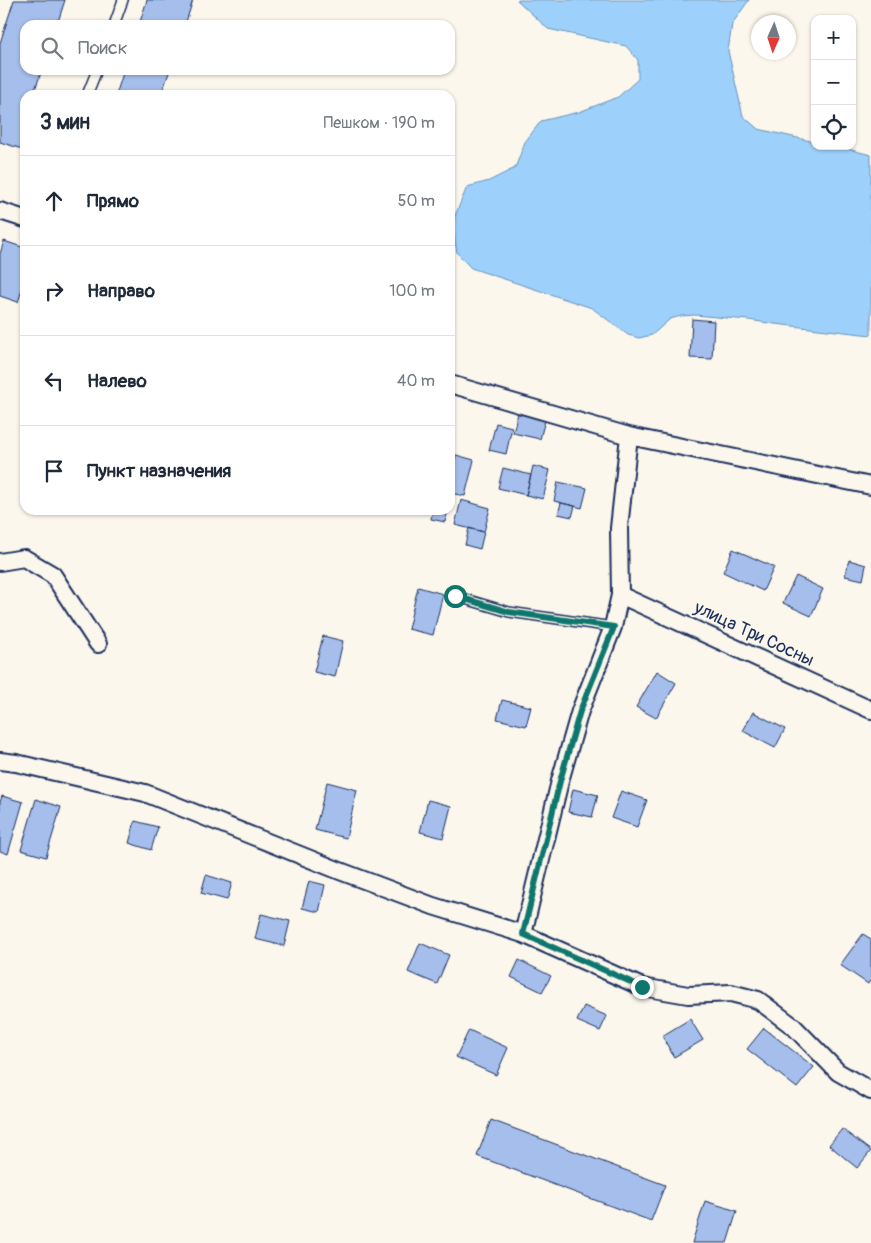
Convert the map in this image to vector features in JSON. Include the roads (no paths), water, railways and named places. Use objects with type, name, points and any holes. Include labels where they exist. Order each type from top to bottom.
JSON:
[{"type":"street","points":[[0,210],[20,217]]},
{"type":"street","points":[[455,385],[629,436],[871,486]]},
{"type":"street","points":[[523,934],[560,781],[580,711],[614,627],[620,594],[620,528],[629,436]]},
{"type":"street","points":[[0,562],[24,558],[53,575],[98,644]]},
{"type":"street","name":"улица Три Сосны","points":[[620,594],[871,710]]},
{"type":"street","points":[[0,762],[16,763],[145,793],[433,906],[523,934],[642,987],[688,995],[731,993],[758,1000],[794,1027],[838,1072],[871,1091]]},
{"type":"lane","points":[[116,20],[123,0]]},
{"type":"lane","points":[[89,90],[95,75]]},
{"type":"lane","points":[[455,596],[509,612],[614,627]]},
{"type":"water","points":[[517,0],[749,0],[732,24],[728,51],[743,116],[758,129],[811,141],[811,150],[852,150],[871,155],[871,335],[695,315],[670,319],[652,335],[639,338],[628,335],[592,308],[471,268],[457,253],[455,216],[467,187],[489,181],[515,168],[525,142],[541,121],[579,112],[618,97],[638,79],[638,60],[626,46],[548,29]]}]
